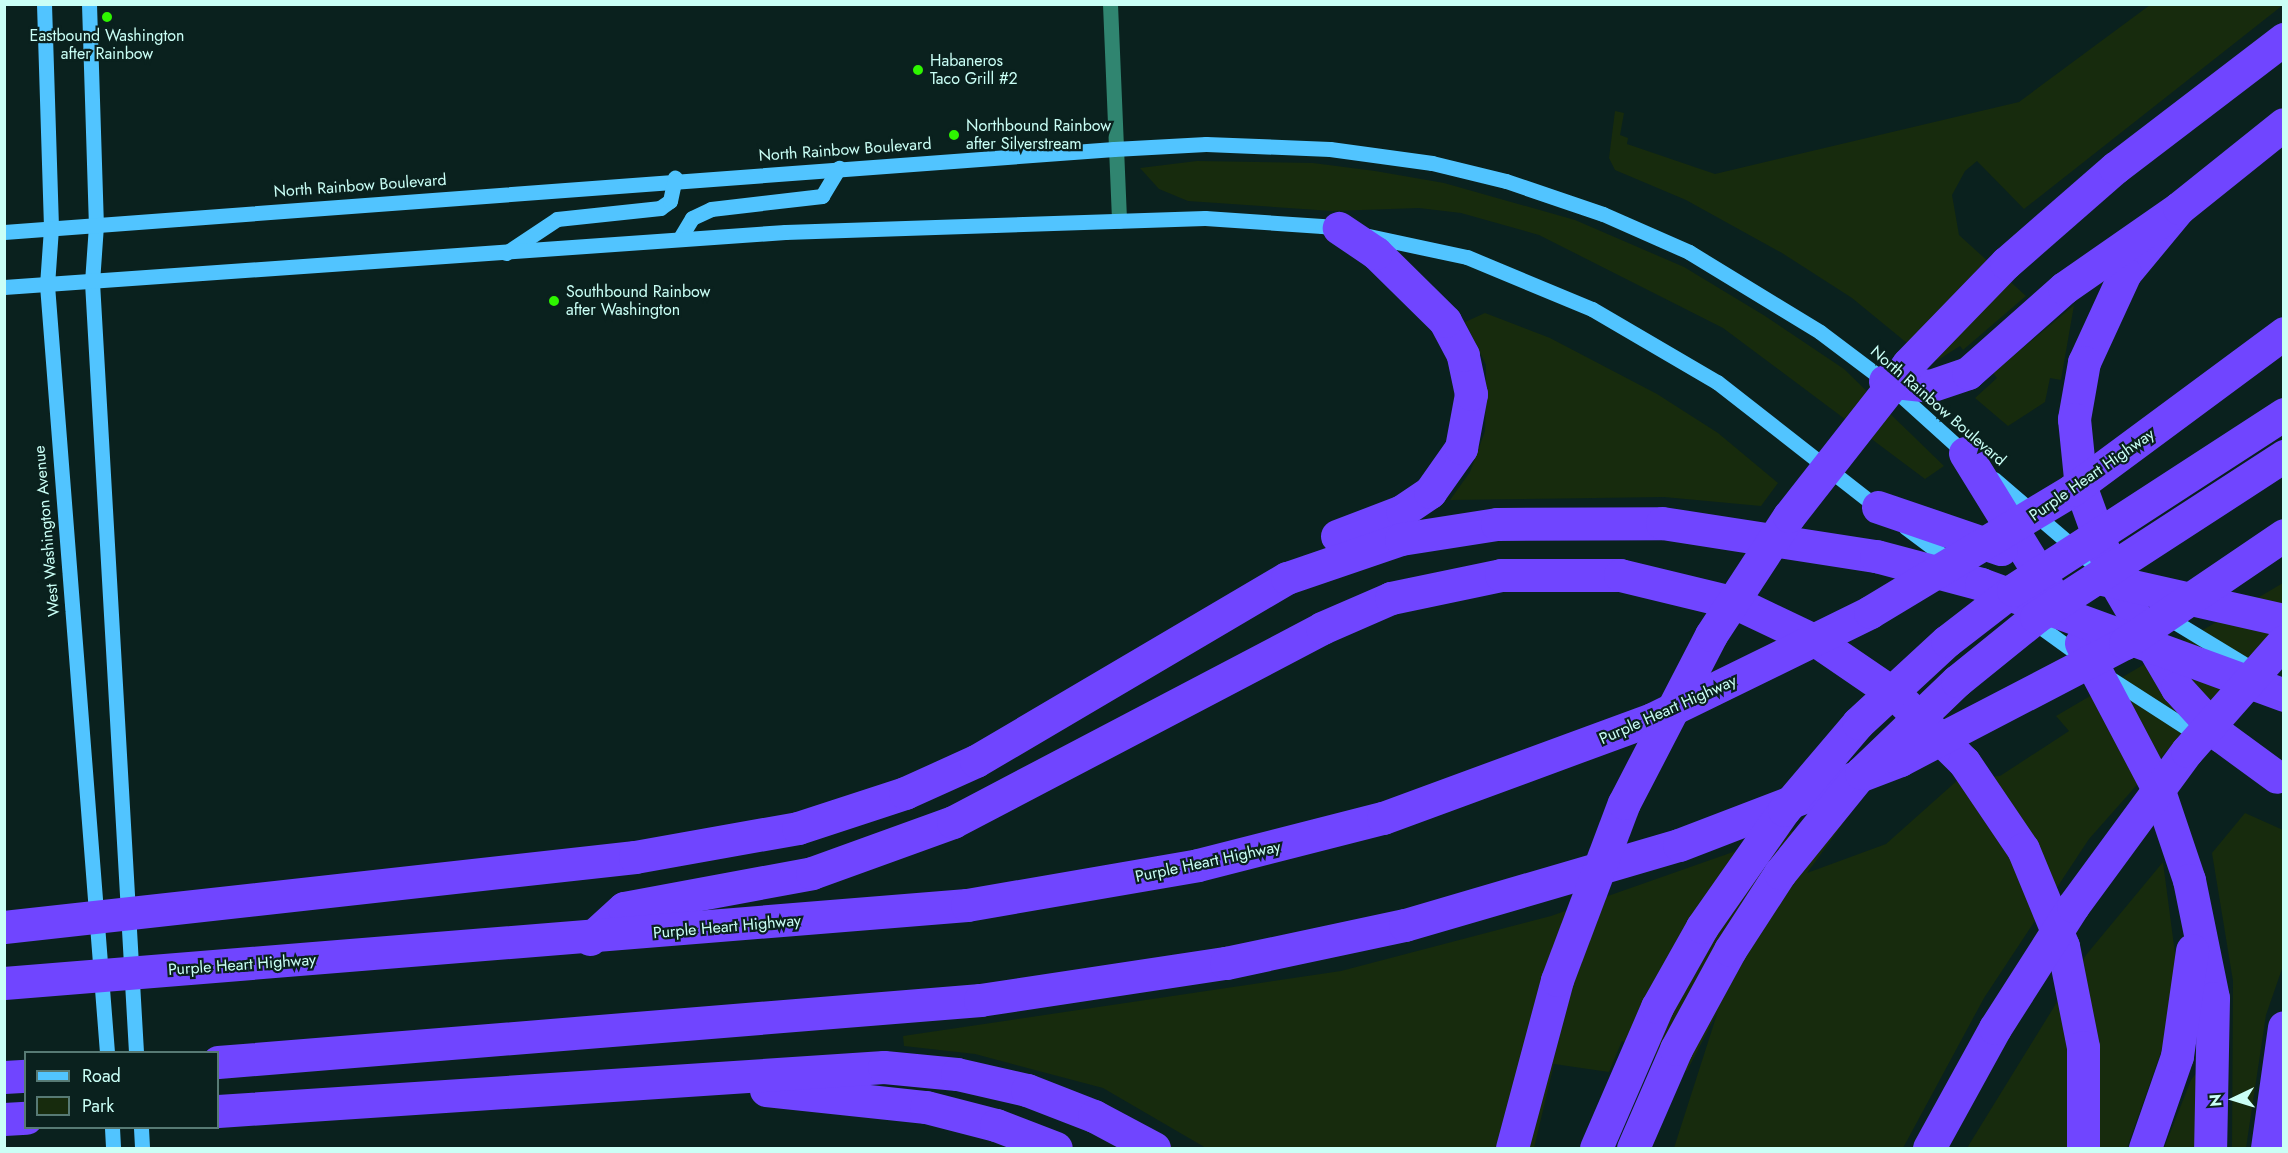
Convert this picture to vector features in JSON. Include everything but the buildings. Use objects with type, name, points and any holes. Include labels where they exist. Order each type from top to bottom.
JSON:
[{"type":"highway","points":[[1512,1149],[1531,1068],[1572,936],[1610,836],[1658,731],[1723,614],[1802,497],[1883,393],[2050,223],[2283,39]]},
{"type":"highway","points":[[1885,381],[1930,386],[1962,377],[2064,288],[2179,208],[2283,124]]},
{"type":"highway","points":[[2179,208],[2125,273],[2096,329],[2078,384],[2074,433],[2080,488],[2115,582],[2152,648],[2202,719],[2280,778]]},
{"type":"highway","points":[[1185,639],[1287,559],[1412,506],[1437,484],[1461,448],[1471,394],[1456,338],[1391,266],[1339,228]]},
{"type":"highway","name":"Purple Heart Highway","points":[[4,982],[590,939],[1060,892],[1303,840],[1520,772],[1698,698],[1913,589],[2114,462],[2283,333]]},
{"type":"highway","points":[[1596,1149],[1652,1017],[1702,927],[1778,817],[1858,723],[1939,647],[2013,590],[2283,414]]},
{"type":"highway","points":[[1965,453],[2095,667],[2159,791],[2189,879],[2212,998],[2210,1149]]},
{"type":"highway","points":[[1633,1149],[1676,1049],[1735,941],[1780,873],[1862,773],[1940,696],[2036,616],[2283,456]]},
{"type":"highway","points":[[1878,507],[2031,559],[2115,582],[2283,620]]},
{"type":"highway","points":[[4,927],[656,854],[787,831],[878,803],[958,770],[1308,569],[1377,545],[1448,529],[1617,520],[1802,542],[1981,584],[2283,695]]},
{"type":"highway","points":[[219,1062],[961,1003],[1226,963],[1405,925],[1690,841],[1900,760],[2125,644],[2283,535]]},
{"type":"highway","points":[[590,939],[624,908],[812,873],[942,826],[1339,620],[1410,592],[1501,574],[1581,572],[1640,578],[1715,596],[1784,624],[1851,661],[1912,709],[1958,755],[2008,824],[2042,889],[2063,946],[2080,1020],[2086,1094],[2083,1149]]},
{"type":"highway","points":[[1929,1149],[1995,1028],[2073,906],[2187,751],[2283,641]]},
{"type":"highway","points":[[2145,1149],[2185,1019],[2193,935],[2189,879]]},
{"type":"highway","points":[[2267,1149],[2283,1027]]},
{"type":"highway","points":[[219,1112],[593,1087],[811,1068],[932,1071],[1050,1098],[1154,1149]]},
{"type":"highway","points":[[4,1077],[24,1076]]},
{"type":"highway","points":[[593,1087],[795,1090],[873,1098],[973,1118],[1056,1149]]},
{"type":"highway","points":[[4,1119],[24,1119]]},
{"type":"main road","name":"West Washington Avenue","points":[[44,4],[51,228],[47,285],[60,491],[95,851],[107,1051]]},
{"type":"main road","points":[[88,4],[96,225],[92,282],[136,1051]]},
{"type":"main road","name":"North Rainbow Boulevard","points":[[4,232],[675,178],[1206,144],[1330,149],[1432,163],[1506,181],[1603,214],[1689,252],[1799,316],[1885,381],[2115,582],[2283,686]]},
{"type":"main road","points":[[680,238],[692,218],[711,209],[822,196],[839,168]]},
{"type":"main road","points":[[506,253],[557,219],[660,208],[670,201],[675,178]]},
{"type":"main road","points":[[4,287],[506,253],[680,238],[1229,218],[1339,228],[1483,263],[1629,329],[1717,382],[1878,507],[2157,712],[2280,778]]},
{"type":"main road","points":[[112,1129],[113,1149]]},
{"type":"main road","points":[[141,1129],[142,1149]]},
{"type":"street","points":[[1110,4],[1114,149],[1119,221]]},
{"type":"green space","points":[[2150,5],[2283,5],[2024,209],[1977,161],[1965,171],[1952,195],[1959,235],[2026,296],[1963,350],[1960,346],[1938,360],[1924,357],[1852,298],[1782,253],[1686,200],[1615,170],[1609,158],[1615,111],[1624,113],[1620,135],[1628,138],[1627,144],[1715,174],[2019,102]]},
{"type":"green space","points":[[1197,161],[1313,163],[1375,171],[1444,183],[1575,220],[1684,267],[1765,316],[1844,369],[1944,466],[1925,479],[1723,328],[1539,235],[1461,213],[1419,208],[1332,211],[1188,201],[1159,189],[1140,168]]},
{"type":"green space","points":[[2074,305],[2061,380],[2050,378],[2045,402],[2008,426],[1975,398],[1997,378],[1993,373]]},
{"type":"green space","points":[[1485,313],[1550,338],[1657,394],[1718,433],[1778,483],[1761,506],[1664,497],[1450,500],[1470,472],[1485,431],[1486,365],[1465,322]]},
{"type":"green space","points":[[2283,583],[2283,620],[2089,839],[1984,998],[1903,1148],[1674,1148],[1718,1011],[1687,1071],[1622,1041],[1609,1072],[1554,1064],[1534,1148],[1206,1148],[1103,1088],[975,1054],[904,1046],[903,1036],[1341,971],[1551,916],[1853,810],[1807,873],[1886,844],[1960,778],[2000,776],[2069,731],[2056,716]]},
{"type":"green space","points":[[2245,813],[2283,830],[2284,963],[2266,1015],[2246,1148],[2232,1148],[2233,981],[2212,853]]},
{"type":"green space","points":[[2163,862],[2176,961],[2165,1041],[2127,1148],[1967,1148],[2086,955]]},
{"type":"green space","points":[[2197,1072],[2195,1148],[2164,1148],[2191,1080]]},
{"type":"place","name":"Eastbound Washington after Rainbow","points":[[107,17]]},
{"type":"place","name":"Habaneros Taco Grill #2","points":[[918,70]]},
{"type":"place","name":"Northbound Rainbow after Silverstream","points":[[954,135]]},
{"type":"place","name":"Southbound Rainbow after Washington","points":[[554,301]]}]
